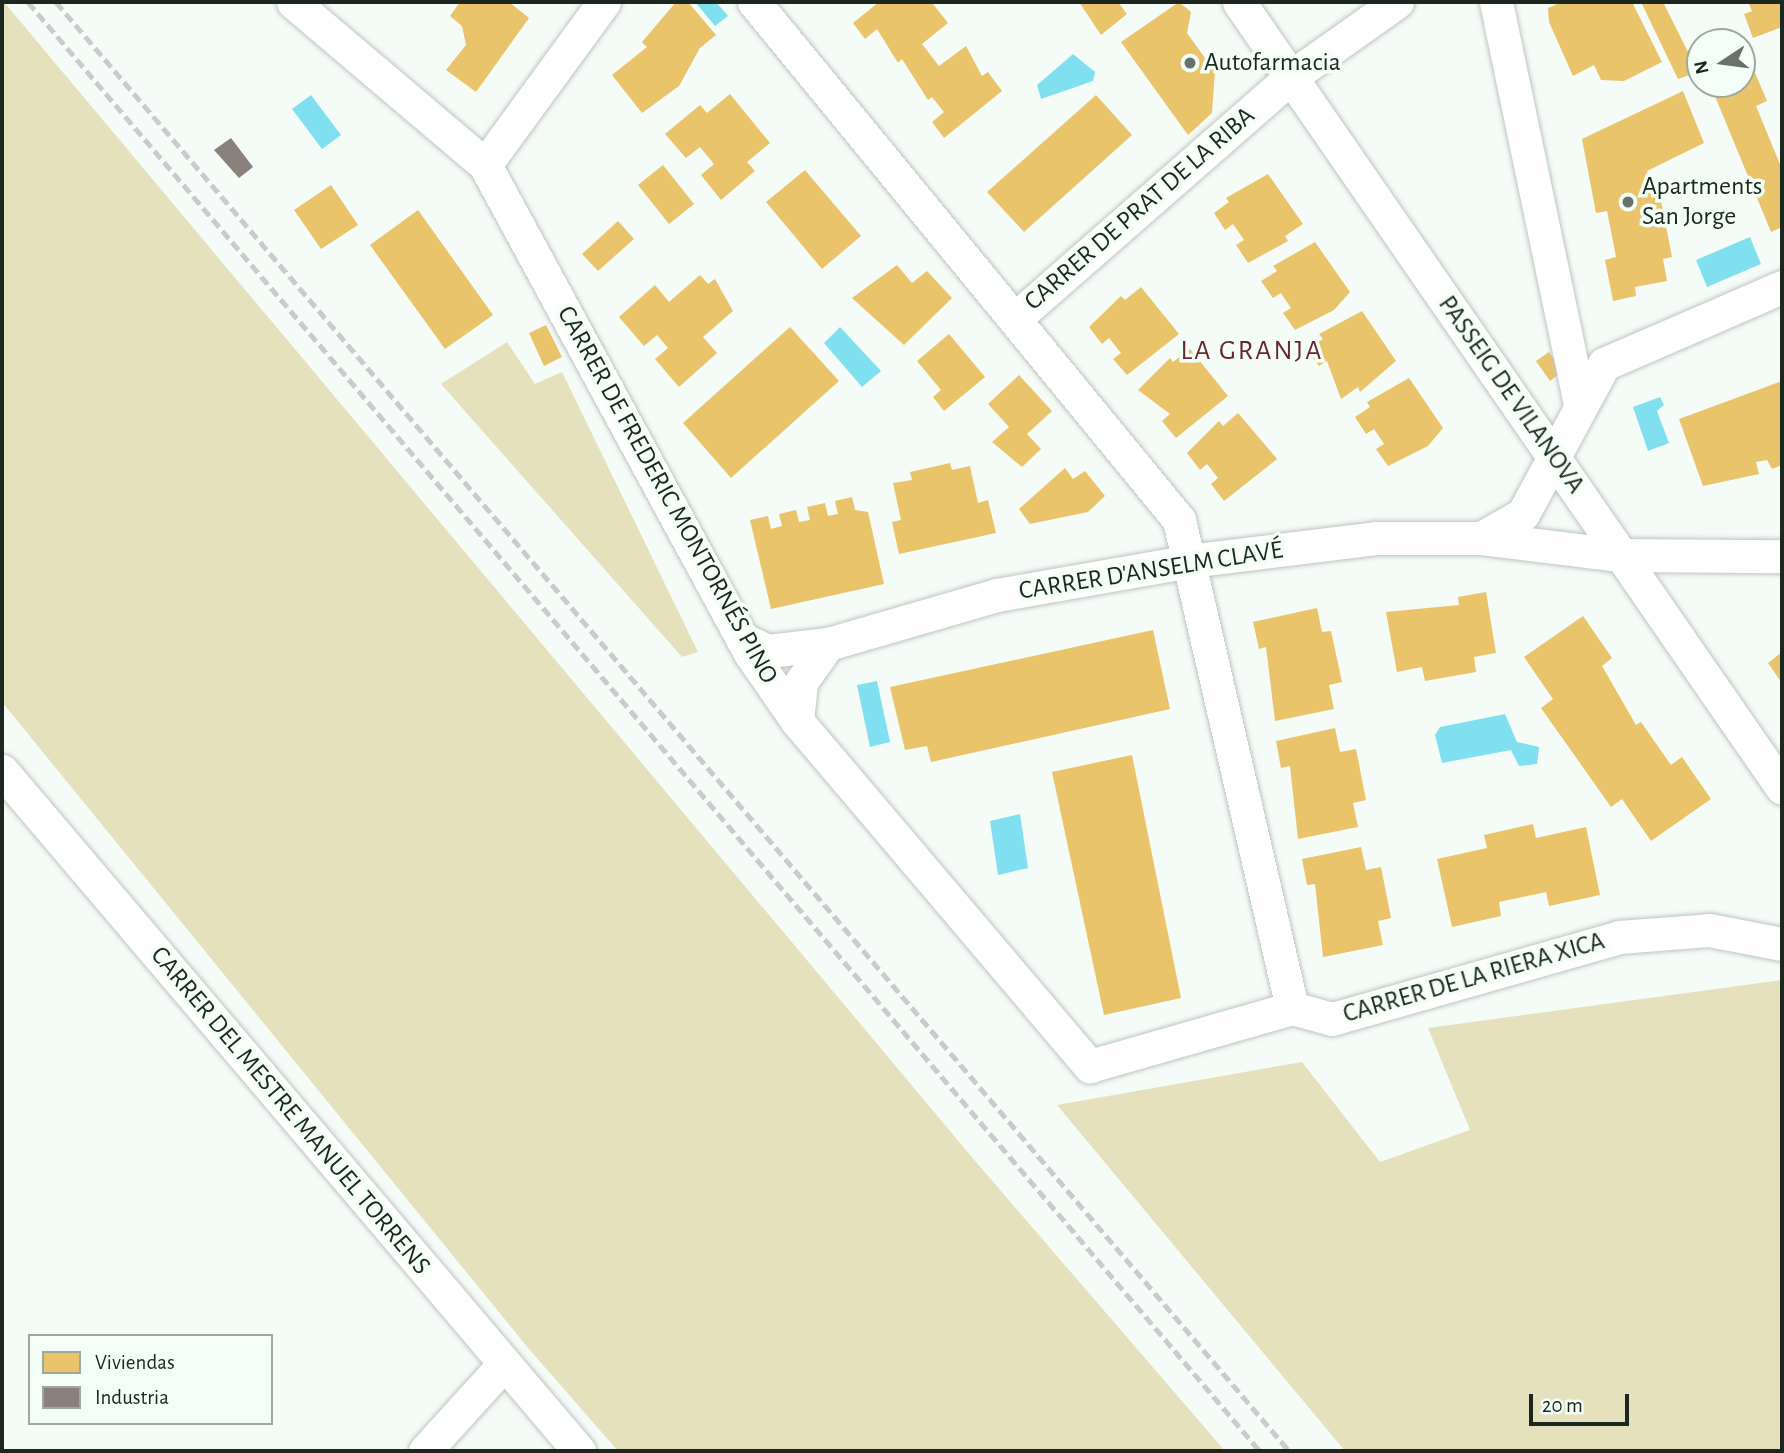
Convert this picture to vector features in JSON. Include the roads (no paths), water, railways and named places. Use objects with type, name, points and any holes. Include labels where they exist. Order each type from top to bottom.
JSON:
[{"type":"street","name":"CARRER DE FREDERIC MONTORNÉS PINO","points":[[293,2],[485,164],[742,639],[797,721],[1090,1066],[1292,1008]]},
{"type":"street","points":[[485,164],[604,2]]},
{"type":"street","points":[[754,2],[1018,316],[1179,520],[1292,1008]]},
{"type":"street","name":"PASSEIG DE VILANOVA","points":[[1239,2],[1782,788]]},
{"type":"street","name":"CARRER DE PRAT DE LA RIBA","points":[[1018,316],[1291,77],[1397,2]]},
{"type":"street","points":[[1496,2],[1579,400]]},
{"type":"street","name":"CARRER D'ANSELM CLAVÉ","points":[[1481,538],[1523,514],[1555,459],[1579,400],[1604,364],[1782,287]]},
{"type":"street","name":"CARRER D'ANSELM CLAVÉ","points":[[742,639],[768,651],[828,644],[997,595],[1189,561],[1376,538],[1481,538],[1620,555],[1767,556]]},
{"type":"street","points":[[1767,556],[1782,584]]},
{"type":"street","points":[[797,721],[801,682],[828,644]]},
{"type":"street","name":"CARRER DEL MESTRE MANUEL TORRENS","points":[[2,771],[579,1451]]},
{"type":"street","name":"CARRER DE LA RIERA XICA","points":[[1292,1008],[1332,1018],[1619,937],[1709,930],[1782,944]]},
{"type":"street","points":[[425,1451],[504,1364]]},
{"type":"water","points":[[695,2],[716,2],[728,16],[715,26]]},
{"type":"water","points":[[1073,54],[1095,72],[1093,81],[1041,99],[1037,85]]},
{"type":"water","points":[[311,95],[341,135],[322,149],[292,109]]},
{"type":"water","points":[[1750,237],[1761,264],[1707,287],[1696,260]]},
{"type":"water","points":[[840,327],[881,371],[862,387],[824,343]]},
{"type":"water","points":[[1660,397],[1664,405],[1657,411],[1669,443],[1648,451],[1633,407]]},
{"type":"water","points":[[877,681],[890,742],[870,747],[857,685]]},
{"type":"water","points":[[1505,714],[1517,742],[1539,747],[1537,764],[1519,766],[1511,750],[1442,763],[1435,735],[1440,727]]},
{"type":"water","points":[[1020,814],[1028,868],[998,875],[990,821]]},
{"type":"railway","points":[[28,2],[1260,1451]]},
{"type":"railway","points":[[56,2],[1289,1451]]},
{"type":"place","name":"Autofarmacia","points":[[1190,63]]},
{"type":"place","name":"Apartments San Jorge","points":[[1628,202]]},
{"type":"district","name":"LA GRANJA","points":[[1252,351]]}]
